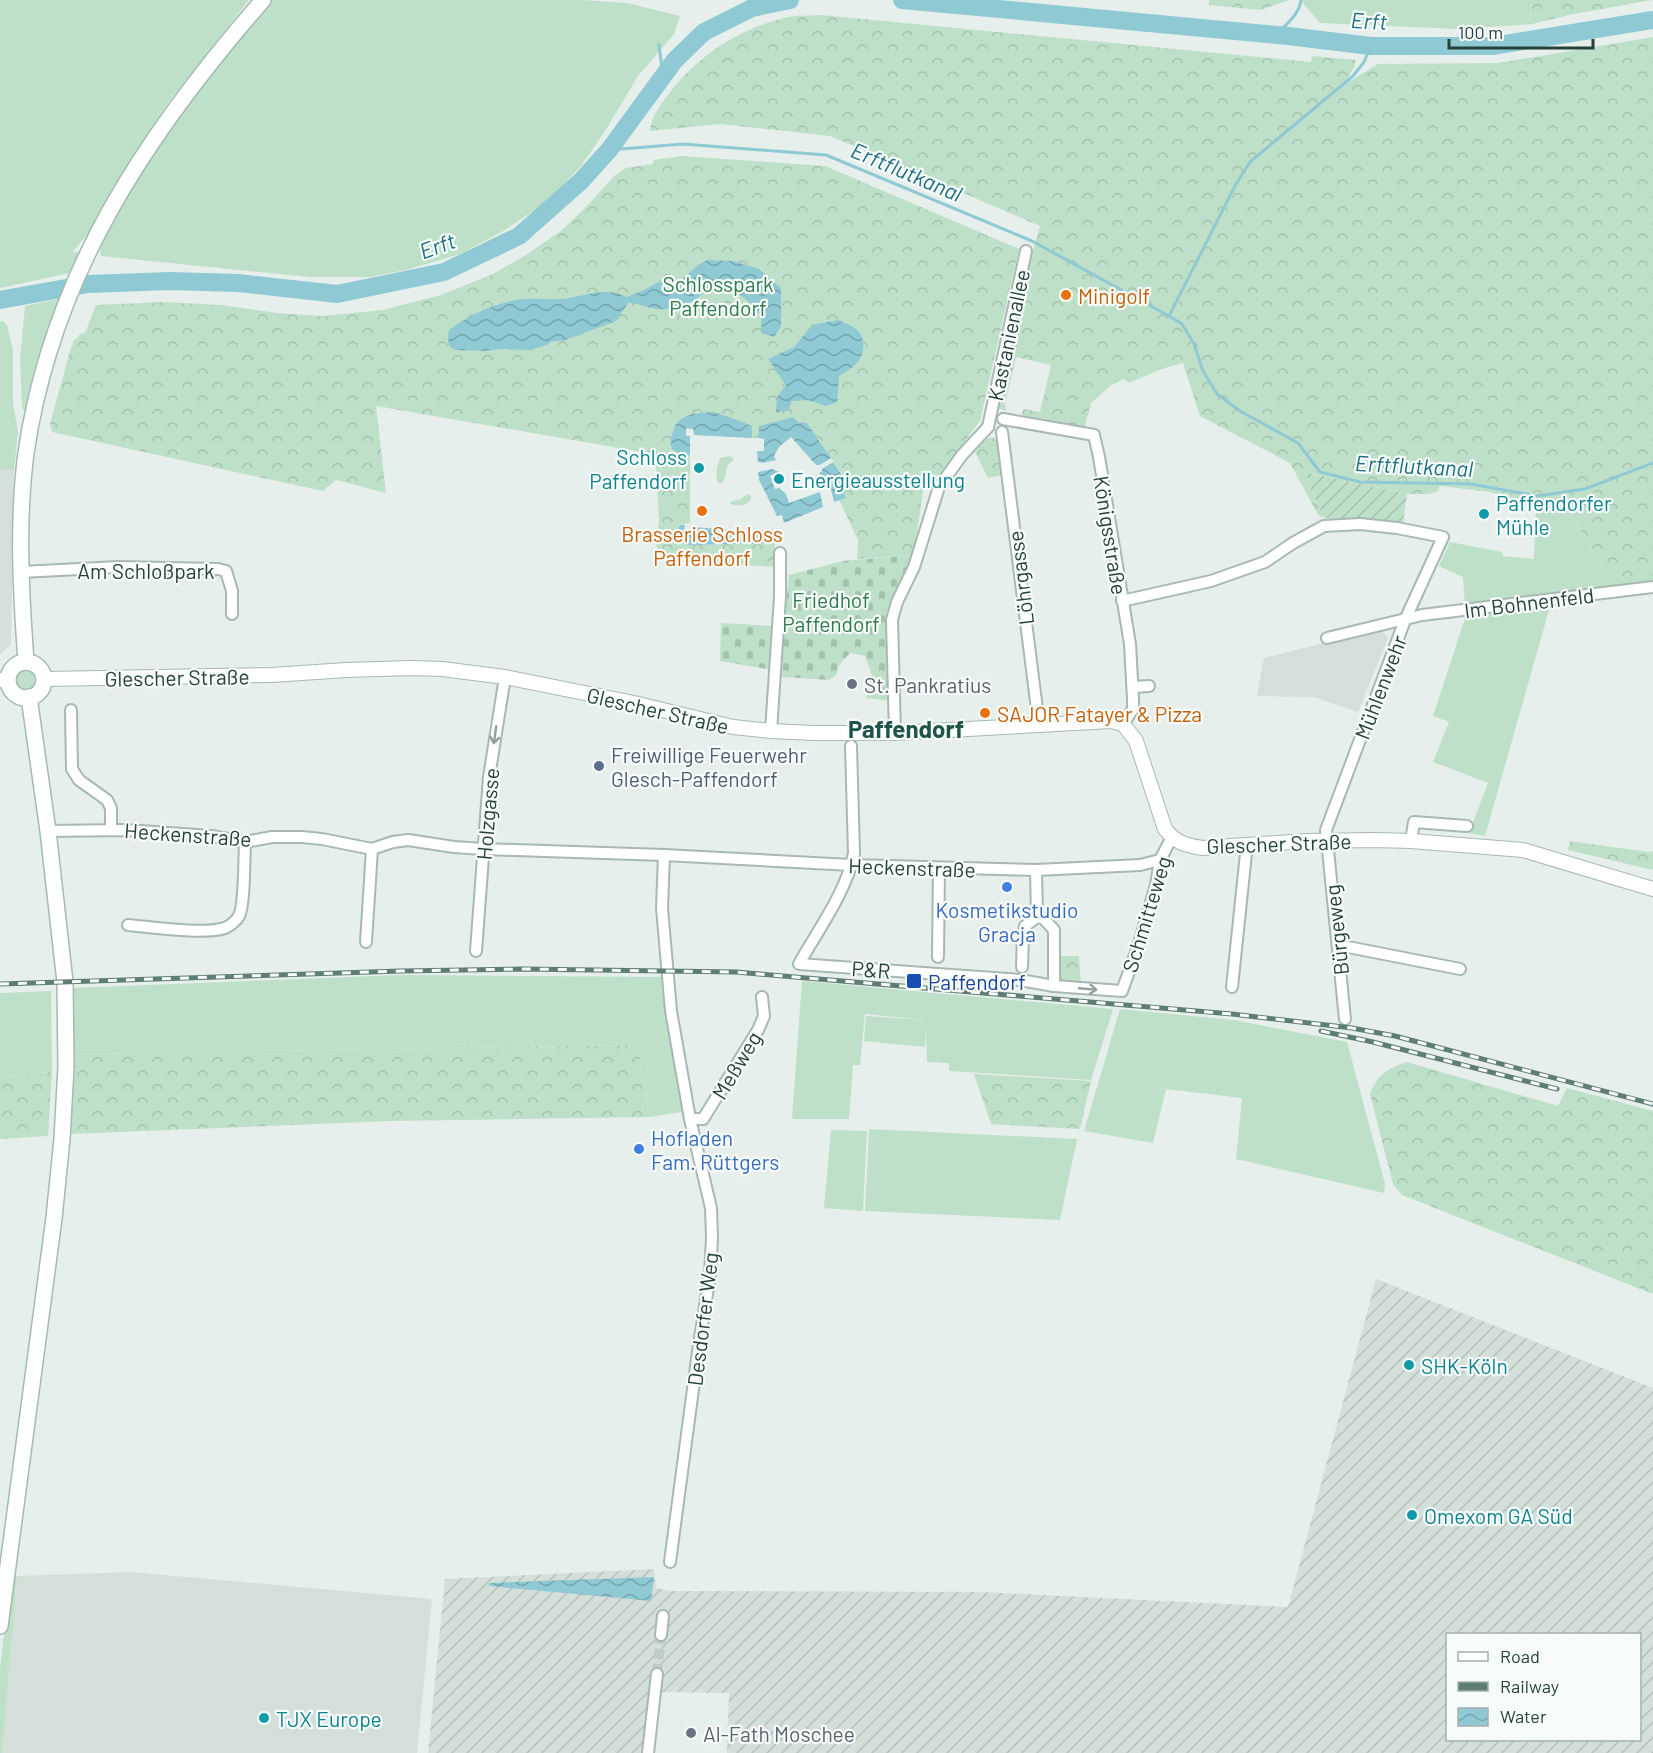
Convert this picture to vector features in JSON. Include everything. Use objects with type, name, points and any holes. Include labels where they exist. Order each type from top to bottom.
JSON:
[{"type":"main road","points":[[26,662],[21,572],[22,502],[26,453],[41,380],[64,308],[82,263],[105,217],[152,141],[220,50],[263,0]]},
{"type":"main road","points":[[26,662],[36,664],[41,669],[44,679],[40,691],[29,697],[14,693],[4,680],[14,666],[26,662]]},
{"type":"main road","points":[[0,1626],[54,1218],[66,1067],[65,982],[48,831],[29,697]]},
{"type":"street","name":"Kastanienallee","points":[[989,423],[1026,251]]},
{"type":"street","points":[[894,733],[892,620],[895,608],[914,567],[939,487],[962,455],[989,423],[995,416],[1003,419],[1005,424],[1002,432],[994,434],[989,423]]},
{"type":"street","name":"Königsstraße","points":[[1003,419],[1094,435],[1130,644],[1132,709],[1124,724]]},
{"type":"street","name":"Löhrgasse","points":[[1002,432],[1039,725]]},
{"type":"street","name":"Mühlenwehr","points":[[1122,601],[1211,581],[1265,562],[1324,526],[1360,524],[1443,537],[1405,620],[1326,830],[1327,840]]},
{"type":"street","points":[[771,731],[780,597],[780,553]]},
{"type":"street","name":"Am Schloßpark","points":[[21,572],[118,567],[219,569],[226,571],[232,591],[232,615]]},
{"type":"street","name":"Im Bohnenfeld","points":[[1327,638],[1422,615],[1653,587]]},
{"type":"street","name":"Glescher Straße","points":[[44,679],[442,669],[505,677],[634,703],[733,727],[771,731],[894,733],[1111,721],[1124,724]]},
{"type":"street","name":"Holzgasse","points":[[476,951],[489,777],[505,677]]},
{"type":"street","points":[[1133,687],[1149,686]]},
{"type":"street","name":"Heckenstraße","points":[[71,710],[72,769],[79,780],[107,800],[111,808],[111,830]]},
{"type":"street","points":[[1124,724],[1136,741],[1165,829],[1172,837]]},
{"type":"street","points":[[851,746],[854,838],[851,865]]},
{"type":"street","points":[[1411,841],[1414,822],[1467,826]]},
{"type":"street","name":"Heckenstraße","points":[[48,831],[111,830],[211,836],[245,842],[272,837],[302,837],[372,849],[408,840],[483,849],[939,868],[1036,870],[1140,864],[1160,860]]},
{"type":"street","name":"Glescher Straße","points":[[1172,837],[1185,844],[1202,848],[1327,840],[1411,841],[1523,850],[1653,889]]},
{"type":"street","name":"Schmitteweg","points":[[1122,991],[1139,944],[1156,885],[1160,860],[1172,837]]},
{"type":"street","name":"Bürgeweg","points":[[1327,840],[1345,1019]]},
{"type":"street","points":[[129,925],[210,930],[227,927],[239,917],[242,904],[245,842]]},
{"type":"street","points":[[1232,987],[1247,844]]},
{"type":"street","points":[[366,942],[372,849]]},
{"type":"street","name":"Desdorfer Weg","points":[[664,855],[662,908],[671,1011],[690,1119],[711,1208],[712,1238],[710,1275],[670,1562]]},
{"type":"street","name":"P&R","points":[[851,865],[844,884],[799,964],[1020,980],[1054,986],[1122,991]]},
{"type":"street","points":[[938,957],[939,868]]},
{"type":"street","points":[[1036,870],[1037,917]]},
{"type":"street","points":[[1022,967],[1025,926],[1037,917],[1043,918],[1054,930],[1054,986]]},
{"type":"street","points":[[1338,945],[1460,969]]},
{"type":"street","name":"Meßweg","points":[[690,1119],[703,1119],[758,1030],[764,1016],[762,997]]},
{"type":"street","points":[[661,1635],[663,1616]]},
{"type":"street","points":[[648,1753],[657,1674]]},
{"type":"shaded area","points":[[0,469],[14,470],[11,644],[0,655]]},
{"type":"shaded area","points":[[1380,629],[1388,638],[1358,712],[1313,697],[1257,696],[1264,658]]},
{"type":"shaded area","points":[[1376,1279],[1653,1388],[1653,1753],[727,1753],[729,1693],[658,1692],[651,1753],[428,1753],[445,1579],[654,1569],[656,1588],[670,1591],[981,1592],[1288,1607]]},
{"type":"shaded area","points":[[131,1572],[432,1599],[417,1753],[2,1753],[17,1576]]},
{"type":"green space","points":[[0,0],[249,0],[167,104],[88,233],[72,253],[80,251],[70,273],[0,288]]},
{"type":"green space","points":[[270,0],[583,0],[627,3],[680,16],[674,34],[638,76],[581,166],[548,201],[505,230],[460,254],[406,270],[370,277],[309,277],[101,256],[99,242],[176,114]]},
{"type":"green space","points":[[1209,0],[1289,0],[1261,10],[1209,5]]},
{"type":"green space","points":[[1300,0],[1531,0],[1532,24],[1457,29],[1320,23]]},
{"type":"green space","points":[[1531,0],[1651,0],[1532,24]]},
{"type":"green space","points":[[821,15],[1311,62],[1312,56],[1356,60],[1345,84],[1378,64],[1498,63],[1653,37],[1653,584],[1615,587],[1560,496],[1536,503],[1527,503],[1490,492],[1440,486],[1438,491],[1429,494],[1407,494],[1310,473],[1307,480],[1324,518],[1318,515],[1290,463],[1200,416],[1183,363],[1161,369],[1129,383],[1124,379],[1111,385],[1091,403],[1084,429],[1022,417],[1023,409],[1040,412],[1051,365],[1016,357],[1005,404],[1006,411],[997,408],[1040,226],[830,136],[720,124],[650,131],[655,115],[671,91],[695,65],[723,44],[772,22],[793,16]]},
{"type":"green space","name":"Schlosspark Paffendorf","points":[[682,156],[825,166],[1019,249],[980,421],[942,472],[924,485],[912,555],[857,559],[858,540],[839,500],[846,498],[843,490],[848,483],[807,423],[800,423],[793,417],[759,426],[758,438],[694,435],[693,429],[685,429],[686,436],[690,436],[690,523],[679,525],[676,537],[693,545],[775,543],[775,567],[724,564],[666,556],[659,552],[656,545],[659,520],[656,464],[644,453],[636,451],[376,406],[386,493],[336,480],[323,491],[52,432],[50,424],[73,342],[80,334],[85,333],[96,305],[164,302],[221,305],[277,313],[323,316],[383,310],[441,295],[491,275],[526,255],[562,230],[614,176],[626,168],[653,164],[653,160]]},
{"type":"green space","points":[[62,298],[27,412],[22,406],[20,359],[25,306]]},
{"type":"green space","points":[[0,321],[7,325],[13,350],[13,403],[18,432],[14,470],[0,469]]},
{"type":"green space","points":[[992,437],[997,440],[1004,475],[988,478],[975,452],[986,439]]},
{"type":"green space","points":[[730,456],[733,461],[728,466],[722,483],[718,483],[717,470],[720,458]]},
{"type":"green space","points":[[1309,473],[1407,494],[1403,524],[1324,518],[1307,480]]},
{"type":"green space","points":[[747,494],[751,496],[751,499],[744,505],[730,504],[730,502],[741,499]]},
{"type":"green space","points":[[1560,496],[1615,587],[1465,606],[1463,577],[1439,566],[1450,542],[1502,552],[1503,556],[1534,559],[1536,503]]},
{"type":"green space","name":"Friedhof Paffendorf","points":[[912,555],[886,613],[886,651],[891,658],[890,701],[866,698],[872,675],[865,656],[850,653],[839,665],[836,675],[829,680],[782,677],[789,575],[843,561]]},
{"type":"green space","points":[[1551,603],[1485,836],[1469,833],[1488,783],[1433,762],[1449,722],[1433,716],[1467,612]]},
{"type":"green space","points":[[721,623],[774,626],[772,670],[720,661]]},
{"type":"green space","points":[[27,667],[36,670],[39,679],[36,688],[27,691],[18,688],[15,679],[18,670]]},
{"type":"green space","points":[[1570,841],[1653,851],[1653,870],[1568,850]]},
{"type":"green space","points":[[1056,956],[1079,956],[1081,986],[1056,984]]},
{"type":"green space","points":[[401,975],[664,977],[683,1112],[649,1117],[638,1045],[72,1054],[71,988]]},
{"type":"green space","points":[[802,981],[1113,1009],[1091,1080],[949,1071],[949,1063],[927,1062],[926,1027],[925,1047],[864,1041],[866,1016],[925,1020],[865,1014],[860,1065],[853,1065],[849,1119],[792,1119]]},
{"type":"green space","points":[[51,991],[52,1072],[0,1076],[0,993]]},
{"type":"green space","points":[[1120,1009],[1234,1020],[1347,1042],[1385,1184],[1384,1193],[1236,1159],[1242,1098],[1166,1089],[1153,1143],[1084,1131]]},
{"type":"green space","points":[[638,1045],[649,1117],[391,1121],[71,1134],[72,1054]]},
{"type":"green space","points":[[1407,1062],[1558,1106],[1567,1088],[1653,1111],[1653,1294],[1402,1195],[1393,1184],[1370,1094],[1384,1073]]},
{"type":"green space","points":[[52,1072],[48,1136],[0,1139],[0,1076]]},
{"type":"green space","points":[[974,1074],[1091,1081],[1080,1129],[991,1124]]},
{"type":"green space","points":[[869,1129],[1077,1139],[1060,1220],[865,1211]]},
{"type":"green space","points":[[831,1130],[867,1131],[863,1211],[824,1208]]},
{"type":"green space","points":[[17,1576],[2,1753],[0,1753],[0,1669],[11,1577]]},
{"type":"water","points":[[707,260],[733,261],[759,269],[781,288],[781,327],[774,337],[761,333],[759,313],[744,298],[721,282],[711,286],[690,302],[673,308],[655,309],[628,303],[616,321],[563,341],[552,341],[547,345],[530,350],[455,350],[449,346],[449,330],[475,314],[496,305],[516,300],[563,299],[604,292],[627,297],[661,281],[679,282]]},
{"type":"water","points":[[838,320],[850,325],[860,333],[864,347],[856,364],[839,376],[837,402],[826,406],[808,400],[792,401],[789,409],[776,413],[777,397],[786,385],[768,359],[794,347],[812,325]]},
{"type":"water","points":[[713,412],[752,426],[752,438],[694,435],[693,429],[686,428],[686,436],[690,436],[690,455],[682,456],[672,449],[672,434],[680,420],[690,415]]},
{"type":"water","points":[[793,417],[800,423],[807,423],[831,458],[816,465],[791,437],[779,447],[774,456],[776,460],[758,462],[757,451],[764,451],[764,439],[758,438],[759,426]]},
{"type":"water","points":[[833,462],[848,484],[843,490],[846,498],[834,502],[831,483],[819,473]]},
{"type":"water","points":[[772,469],[779,472],[770,476],[775,489],[779,488],[786,494],[789,503],[820,492],[823,507],[784,523],[782,515],[777,516],[759,480],[758,472]]},
{"type":"water","points":[[680,525],[685,525],[684,532],[693,533],[694,527],[754,532],[772,529],[775,543],[689,545],[681,542],[676,536],[676,530]]},
{"type":"water","points":[[654,1577],[651,1601],[489,1586],[489,1583]]},
{"type":"waterway","name":"Erft","points":[[0,300],[88,284],[170,281],[238,283],[337,294],[444,272],[519,236],[581,181],[609,150],[675,60],[704,32],[752,8],[790,0]]},
{"type":"waterway","name":"Erft","points":[[902,0],[1288,36],[1371,46],[1492,46],[1653,20]]},
{"type":"waterway","points":[[1275,35],[1295,15],[1301,0]]},
{"type":"waterway","points":[[659,45],[663,76]]},
{"type":"waterway","name":"Erftflutkanal","points":[[1169,316],[1236,184],[1250,162],[1353,76],[1364,62],[1371,46]]},
{"type":"waterway","name":"Erftflutkanal","points":[[609,150],[683,144],[826,155],[1032,241],[1182,324],[1194,344],[1203,371],[1217,394],[1240,411],[1298,443],[1320,472],[1360,482],[1471,484],[1537,496],[1585,489],[1653,463]]},
{"type":"tunnel","points":[[657,1674],[661,1635]]},
{"type":"railway","points":[[0,984],[523,969],[736,972],[1232,1014],[1352,1028],[1395,1036],[1653,1104]]},
{"type":"railway","points":[[1321,1031],[1557,1089]]},
{"type":"place","name":"Minigolf","points":[[1066,295]]},
{"type":"place","name":"Schloss Paffendorf","points":[[699,468]]},
{"type":"place","name":"Energieausstellung","points":[[779,479]]},
{"type":"place","name":"Brasserie Schloss Paffendorf","points":[[702,511]]},
{"type":"place","name":"Paffendorfer Mühle","points":[[1484,514]]},
{"type":"place","name":"St. Pankratius","points":[[852,684]]},
{"type":"place","name":"SAJOR Fatayer & Pizza","points":[[985,713]]},
{"type":"place","name":"Freiwillige Feuerwehr Glesch-Paffendorf","points":[[599,766]]},
{"type":"place","name":"Kosmetikstudio Gracja","points":[[1007,887]]},
{"type":"place","name":"Paffendorf","points":[[914,981]]},
{"type":"place","name":"Hofladen Fam. Rüttgers","points":[[639,1149]]},
{"type":"place","name":"SHK-Köln","points":[[1409,1365]]},
{"type":"place","name":"Omexom GA Süd","points":[[1412,1515]]},
{"type":"place","name":"TJX Europe","points":[[264,1718]]},
{"type":"place","name":"Al-Fath Moschee","points":[[691,1733]]},
{"type":"district","name":"Paffendorf","points":[[906,728]]}]
